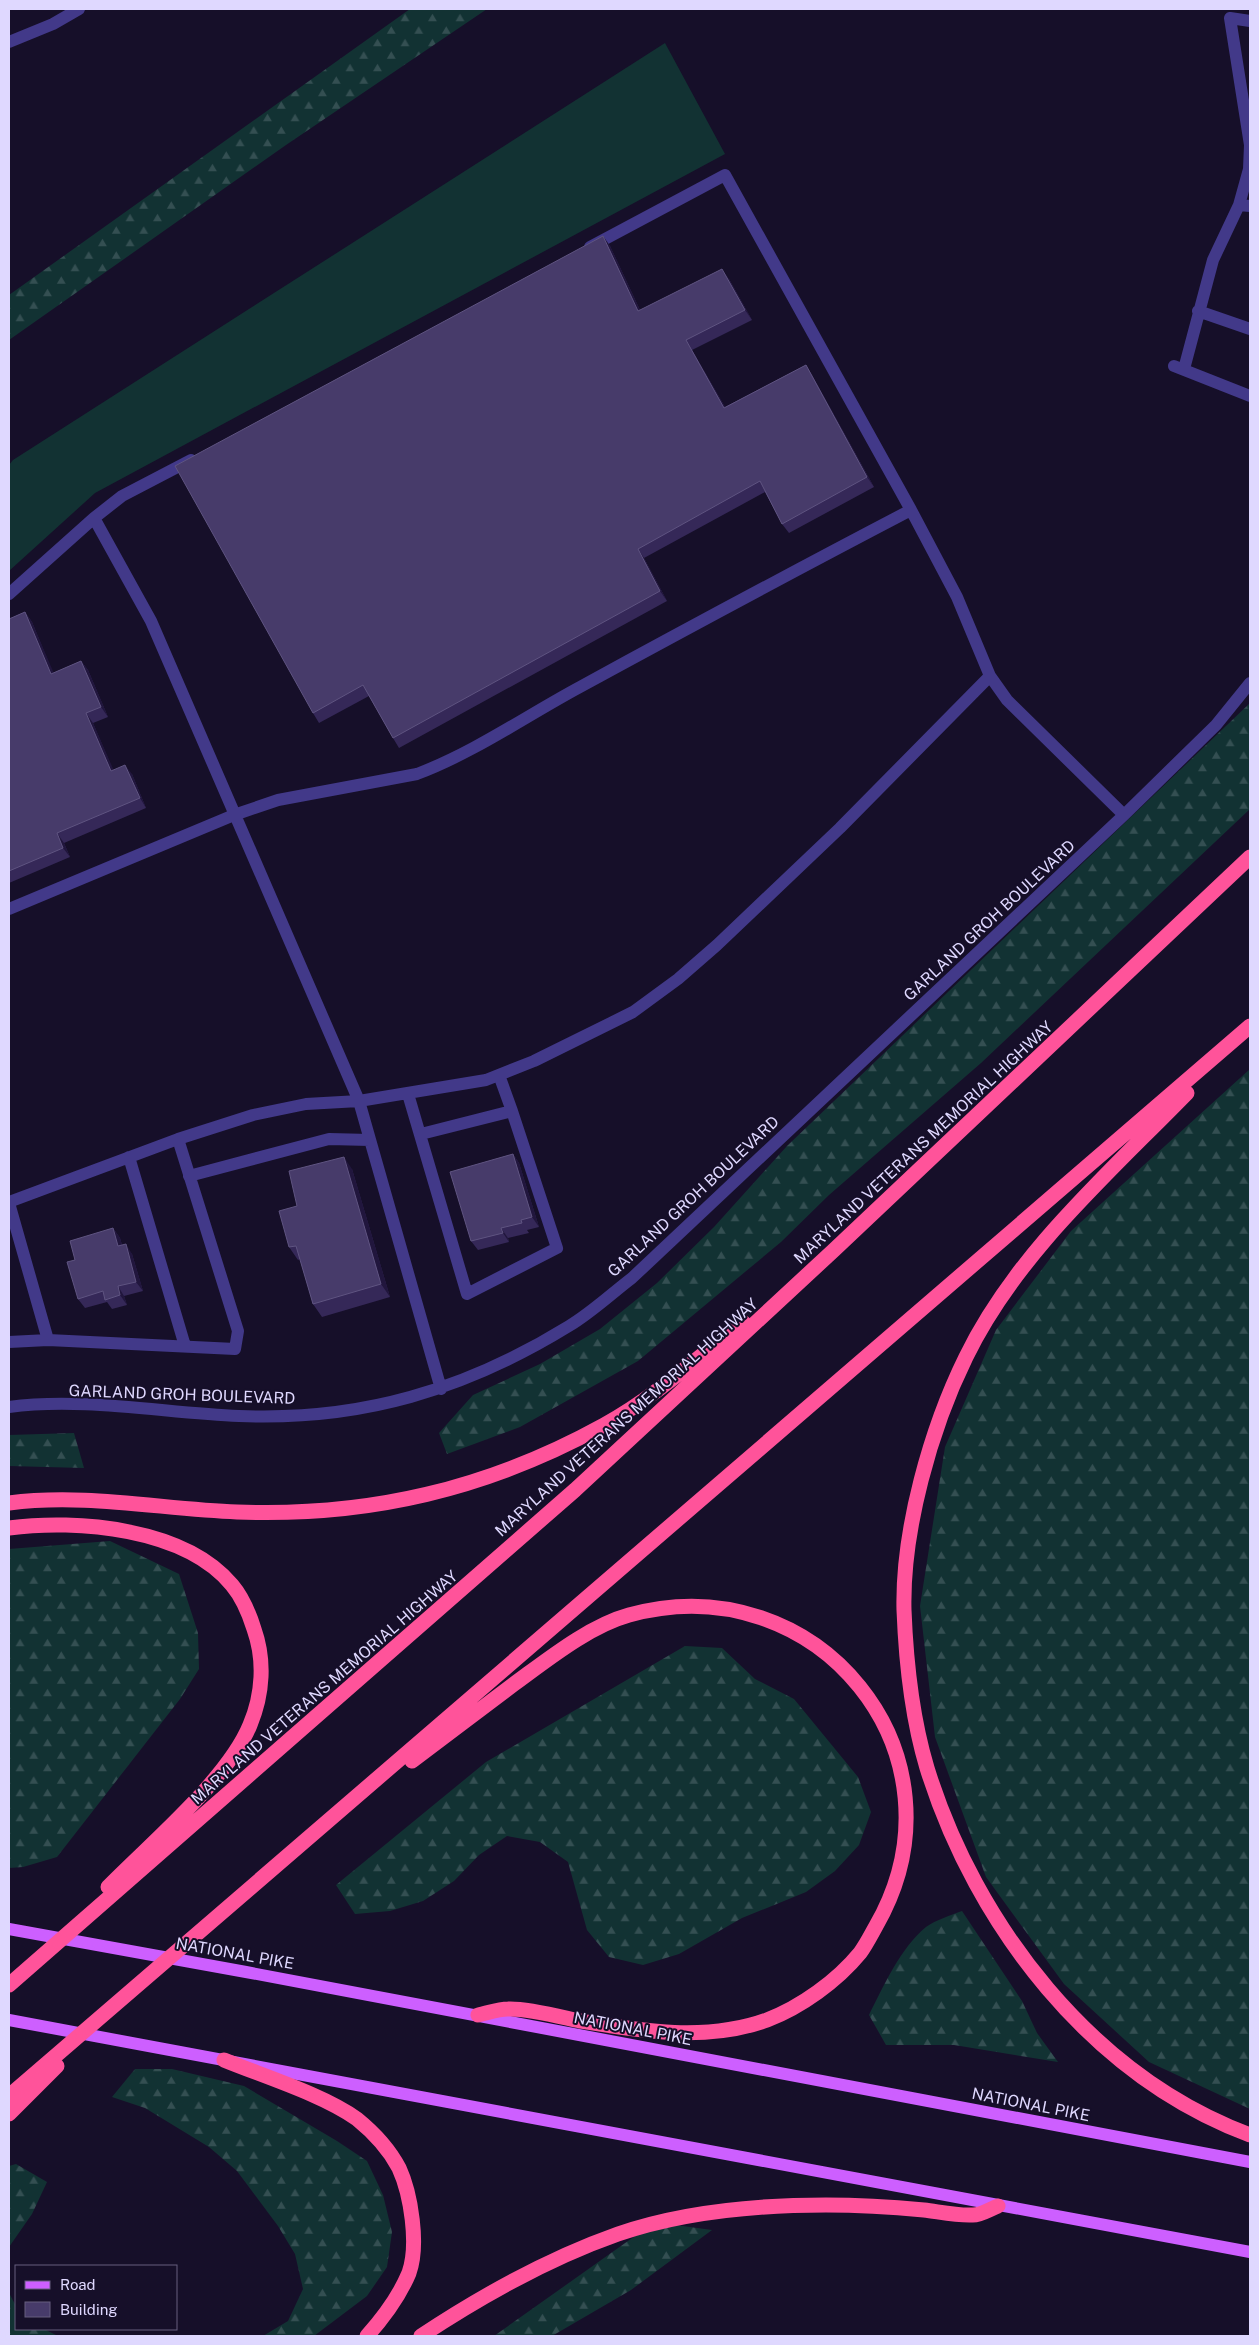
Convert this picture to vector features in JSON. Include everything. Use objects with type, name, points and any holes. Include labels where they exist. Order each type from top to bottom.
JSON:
[{"type":"highway","name":"MARYLAND VETERANS MEMORIAL HIGHWAY","points":[[14,1981],[574,1490],[834,1250],[1250,857]]},
{"type":"highway","points":[[9,2096],[1250,1027]]},
{"type":"highway","points":[[1250,1027],[1069,1213],[994,1305],[966,1356],[946,1401],[923,1473],[910,1539],[904,1607],[908,1665],[926,1765],[942,1811],[990,1910],[1020,1954],[1058,1999],[1102,2044],[1143,2077],[1187,2105],[1250,2135]]},
{"type":"highway","points":[[9,1503],[74,1500],[235,1512],[297,1513],[348,1509],[404,1500],[464,1485],[518,1467],[605,1425],[652,1394],[834,1250]]},
{"type":"highway","points":[[9,1528],[72,1525],[135,1533],[178,1546],[209,1564],[232,1585],[248,1610],[258,1640],[262,1668],[260,1697],[250,1726],[231,1757],[203,1791],[14,1981]]},
{"type":"highway","points":[[310,1836],[557,1653],[626,1616],[666,1607],[706,1606],[745,1614],[780,1624],[816,1645],[853,1677],[877,1710],[893,1744],[904,1788],[905,1832],[897,1880],[880,1918],[861,1952],[835,1978],[796,2005],[767,2020],[731,2029],[645,2032],[509,2008],[478,2015]]},
{"type":"highway","points":[[9,2114],[144,1979]]},
{"type":"highway","points":[[224,2060],[323,2101],[356,2119],[377,2137],[399,2168],[411,2207],[414,2240],[409,2271],[390,2308],[367,2336]]},
{"type":"highway","points":[[421,2336],[468,2305],[515,2279],[566,2255],[620,2234],[698,2214],[758,2207],[827,2205],[892,2207],[974,2215],[998,2206]]},
{"type":"main road","name":"NATIONAL PIKE","points":[[9,1929],[478,2015],[1250,2162]]},
{"type":"main road","points":[[9,2020],[1250,2252]]},
{"type":"street","points":[[9,42],[53,24],[79,9]]},
{"type":"street","points":[[1250,21],[1230,18],[1250,146],[1244,206],[1213,260],[1179,368],[1250,396]]},
{"type":"street","points":[[577,254],[725,175],[911,510],[957,597],[990,676],[1007,700],[1124,815]]},
{"type":"street","points":[[1198,311],[1250,329]]},
{"type":"street","points":[[9,594],[94,518],[122,496],[201,454]]},
{"type":"street","points":[[9,909],[234,815],[278,800],[417,774],[435,767],[489,741],[532,714],[678,633],[911,510]]},
{"type":"street","points":[[94,518],[151,621],[359,1101],[441,1390]]},
{"type":"street","points":[[48,1340],[15,1247],[9,1202],[178,1139],[253,1114],[306,1104],[359,1101],[408,1094],[486,1080],[534,1061],[633,1012],[678,979],[840,828],[990,676]]},
{"type":"street","name":"GARLAND GROH BOULEVARD","points":[[9,1407],[68,1405],[238,1416],[293,1417],[390,1403],[441,1390],[509,1361],[571,1325],[632,1278],[1124,815],[1216,725],[1250,683]]},
{"type":"street","points":[[408,1094],[468,1294],[557,1248],[499,1075]]},
{"type":"street","points":[[421,1134],[512,1111]]},
{"type":"street","points":[[9,1342],[48,1340],[235,1348],[238,1331],[178,1139]]},
{"type":"street","points":[[189,1176],[329,1139],[370,1140]]},
{"type":"street","points":[[129,1157],[184,1346]]},
{"type":"green space","points":[[410,9],[487,9],[286,145],[9,340],[9,295]]},
{"type":"green space","points":[[665,43],[725,154],[95,493],[9,571],[9,465],[13,460]]},
{"type":"green space","points":[[1250,703],[1250,809],[981,1063],[829,1195],[781,1242],[638,1361],[520,1427],[447,1454],[439,1433],[473,1395],[540,1364],[600,1329],[657,1283],[714,1227],[787,1146]]},
{"type":"green space","points":[[1250,1069],[1250,2109],[1149,2062],[1064,1984],[986,1877],[935,1737],[920,1606],[945,1447],[996,1330],[1071,1231]]},
{"type":"green space","points":[[74,1433],[84,1468],[9,1466],[9,1435]]},
{"type":"green space","points":[[110,1541],[179,1574],[198,1633],[199,1669],[180,1699],[57,1857],[23,1867],[9,1868],[9,1549]]},
{"type":"green space","points":[[685,1646],[722,1648],[755,1679],[794,1699],[858,1777],[871,1812],[859,1845],[835,1871],[806,1892],[742,1918],[679,1954],[643,1965],[609,1957],[587,1930],[568,1862],[540,1842],[507,1836],[479,1855],[454,1881],[423,1901],[390,1911],[355,1914],[336,1885],[486,1762]]},
{"type":"green space","points":[[962,1911],[1022,2001],[1037,2033],[1058,2062],[954,2045],[886,2045],[869,2015],[893,1968],[917,1935],[926,1927]]},
{"type":"green space","points":[[135,2069],[172,2069],[244,2086],[367,2161],[383,2195],[392,2232],[387,2267],[367,2296],[314,2336],[263,2336],[288,2321],[303,2289],[295,2254],[278,2226],[237,2171],[209,2147],[145,2108],[112,2097]]},
{"type":"green space","points":[[16,2164],[47,2182],[32,2214],[9,2247],[9,2166]]},
{"type":"green space","points":[[668,2224],[712,2230],[631,2290],[552,2336],[494,2336],[635,2236]]},
{"type":"green space","points":[[9,2293],[15,2304],[15,2330],[46,2330],[58,2336],[9,2336]]},
{"type":"building","points":[[603,236],[638,311],[722,269],[745,310],[686,340],[724,408],[806,365],[867,477],[782,524],[760,481],[638,549],[660,591],[393,738],[363,685],[313,713],[175,466]]},
{"type":"building","points":[[25,612],[51,674],[81,661],[101,707],[86,713],[111,771],[125,765],[140,798],[57,833],[63,848],[9,871],[9,619]]},
{"type":"building","points":[[513,1154],[532,1217],[521,1220],[522,1223],[501,1228],[503,1233],[471,1241],[450,1172]]},
{"type":"building","points":[[344,1157],[381,1284],[313,1304],[296,1246],[289,1247],[279,1211],[297,1206],[289,1171]]},
{"type":"building","points":[[113,1228],[118,1246],[126,1244],[136,1282],[118,1286],[120,1295],[105,1300],[103,1291],[78,1299],[67,1262],[75,1260],[70,1241]]}]
